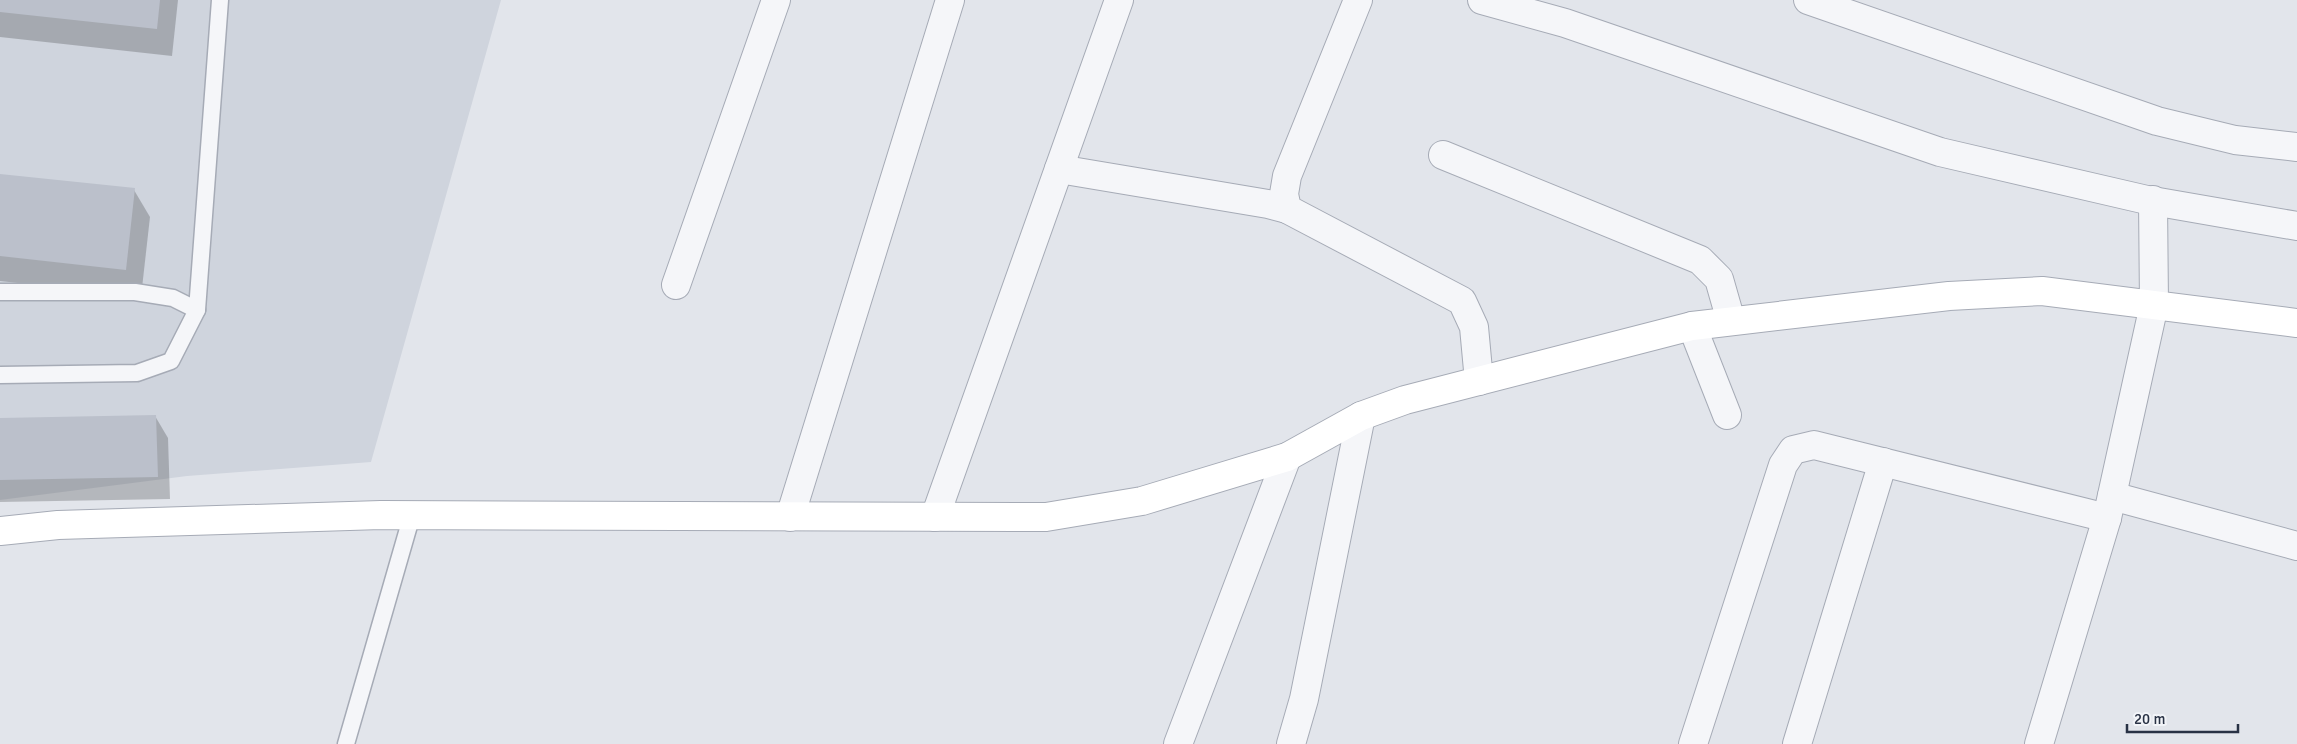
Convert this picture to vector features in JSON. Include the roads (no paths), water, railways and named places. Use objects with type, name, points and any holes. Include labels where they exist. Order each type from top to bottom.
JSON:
[{"type":"street","points":[[676,285],[776,0]]},
{"type":"street","points":[[790,516],[950,0]]},
{"type":"street","points":[[935,517],[1119,0]]},
{"type":"street","points":[[1286,210],[1284,194],[1287,176],[1358,0]]},
{"type":"street","points":[[1482,0],[1565,23],[1940,152],[2153,200],[2297,226]]},
{"type":"street","points":[[1808,0],[2157,121],[2235,140],[2297,147]]},
{"type":"street","points":[[1443,155],[1700,260],[1719,279],[1731,321]]},
{"type":"street","points":[[1059,169],[1268,204],[1286,210],[1462,301],[1474,327],[1479,381]]},
{"type":"street","points":[[2039,744],[2109,507],[2154,305],[2153,200]]},
{"type":"street","points":[[0,531],[58,525],[412,515],[935,517],[1055,515],[1142,501],[1288,457],[1361,416],[1405,400],[1692,326],[1949,296],[2042,291],[2297,323]]},
{"type":"street","points":[[1692,326],[1727,415]]},
{"type":"street","points":[[1291,744],[1304,699],[1361,416]]},
{"type":"street","points":[[1694,744],[1783,465],[1793,450],[1814,445],[1884,462],[2297,546]]},
{"type":"street","points":[[1178,744],[1288,457]]},
{"type":"street","points":[[1796,744],[1884,462]]},
{"type":"lane","points":[[0,375],[137,373],[171,361],[197,310],[220,0]]},
{"type":"lane","points":[[0,292],[135,292],[173,298],[197,310]]},
{"type":"lane","points":[[346,744],[412,515]]}]
